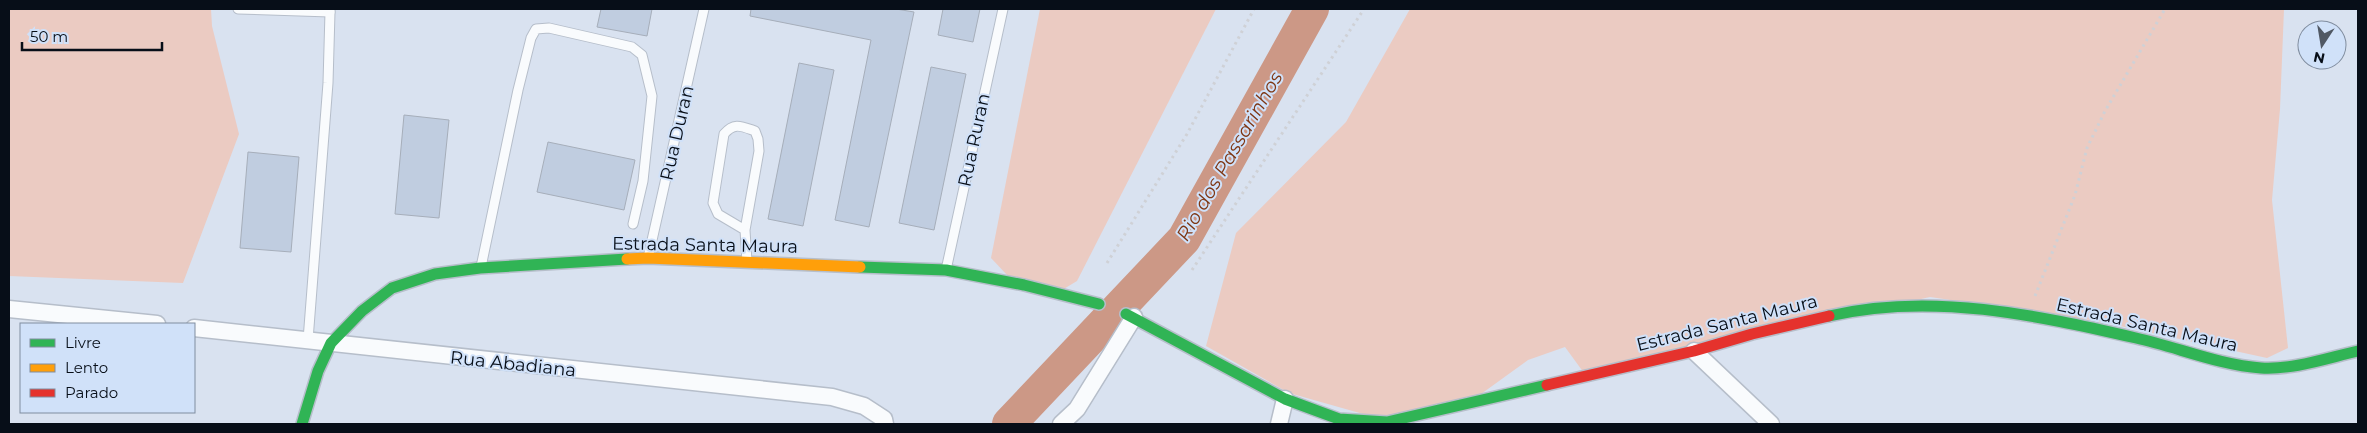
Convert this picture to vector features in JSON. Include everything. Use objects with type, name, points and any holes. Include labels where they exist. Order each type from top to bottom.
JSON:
[{"type":"street","name":"Estrada Santa Maura","points":[[302,424],[318,371],[331,343],[362,311],[392,288],[435,274],[480,268],[648,258],[946,270],[1024,285],[1099,304]]},
{"type":"street","name":"Estrada Santa Maura","points":[[1130,316],[1285,399],[1339,419],[1387,423],[1694,351],[1752,334],[1833,315],[1898,306],[1947,305],[2028,316],[2137,338],[2229,363],[2262,368],[2297,364],[2358,350]]},
{"type":"street","points":[[9,309],[147,323]]},
{"type":"street","points":[[1061,424],[1077,409],[1130,316]]},
{"type":"street","name":"Rua Abadiana","points":[[195,328],[832,397],[864,406],[884,419],[885,424]]},
{"type":"street","points":[[1694,351],[1771,424]]},
{"type":"street","points":[[1279,424],[1285,399]]},
{"type":"lane","points":[[238,9],[330,11],[328,83],[308,340]]},
{"type":"lane","name":"Rua Duran","points":[[648,258],[704,9]]},
{"type":"lane","name":"Rua Ruran","points":[[946,270],[1003,9]]},
{"type":"lane","points":[[480,268],[518,90],[531,38],[536,29],[549,28],[632,47],[642,55],[652,96],[643,182],[634,224]]},
{"type":"lane","points":[[745,230],[718,214],[713,203],[724,134],[731,126],[737,124],[755,131],[759,152],[745,230],[747,262]]},
{"type":"path","points":[[1107,263],[1187,134],[1254,9]]},
{"type":"path","points":[[1192,270],[1364,9]]},
{"type":"path","points":[[2028,316],[2075,195],[2087,148],[2105,111],[2165,9]]},
{"type":"shaded area","points":[[9,9],[211,9],[212,26],[239,134],[183,283],[9,276]]},
{"type":"shaded area","points":[[1040,9],[1216,9],[1077,281],[1062,290],[1008,276],[991,258]]},
{"type":"shaded area","points":[[1410,9],[2284,9],[2280,109],[2272,200],[2288,348],[2267,358],[2097,321],[1930,297],[1584,373],[1565,347],[1528,360],[1470,402],[1388,421],[1289,393],[1206,346],[1236,233],[1346,122]]},
{"type":"building","points":[[601,9],[652,9],[647,36],[597,27]]},
{"type":"building","points":[[751,9],[896,9],[914,12],[869,227],[835,220],[871,40],[750,16]]},
{"type":"building","points":[[943,9],[980,9],[973,42],[938,35]]},
{"type":"building","points":[[799,63],[834,70],[803,226],[768,219]]},
{"type":"building","points":[[931,67],[966,74],[934,230],[899,223]]},
{"type":"building","points":[[404,115],[449,120],[439,218],[395,214]]},
{"type":"building","points":[[548,142],[635,160],[624,210],[537,192]]},
{"type":"building","points":[[248,152],[299,157],[291,252],[240,248]]},
{"type":"waterway","name":"Rio dos Passarinhos","points":[[1009,424],[1184,239],[1312,9]]},
{"type":"traffic: fast","points":[[302,424],[318,371],[331,343],[362,311],[392,288],[435,274],[480,268],[627,259]]},
{"type":"traffic: fast","points":[[860,267],[946,270],[1024,285],[1099,304]]},
{"type":"traffic: fast","points":[[1829,316],[1867,309],[1906,306],[1945,306],[1983,309],[2098,329],[2230,363],[2261,368],[2298,365],[2358,351]]},
{"type":"traffic: fast","points":[[1126,314],[1285,399],[1339,419],[1387,422],[1547,385]]},
{"type":"traffic: slow","points":[[627,259],[648,258],[860,267]]},
{"type":"traffic: jam","points":[[1547,385],[1694,351],[1752,334],[1829,316]]}]
